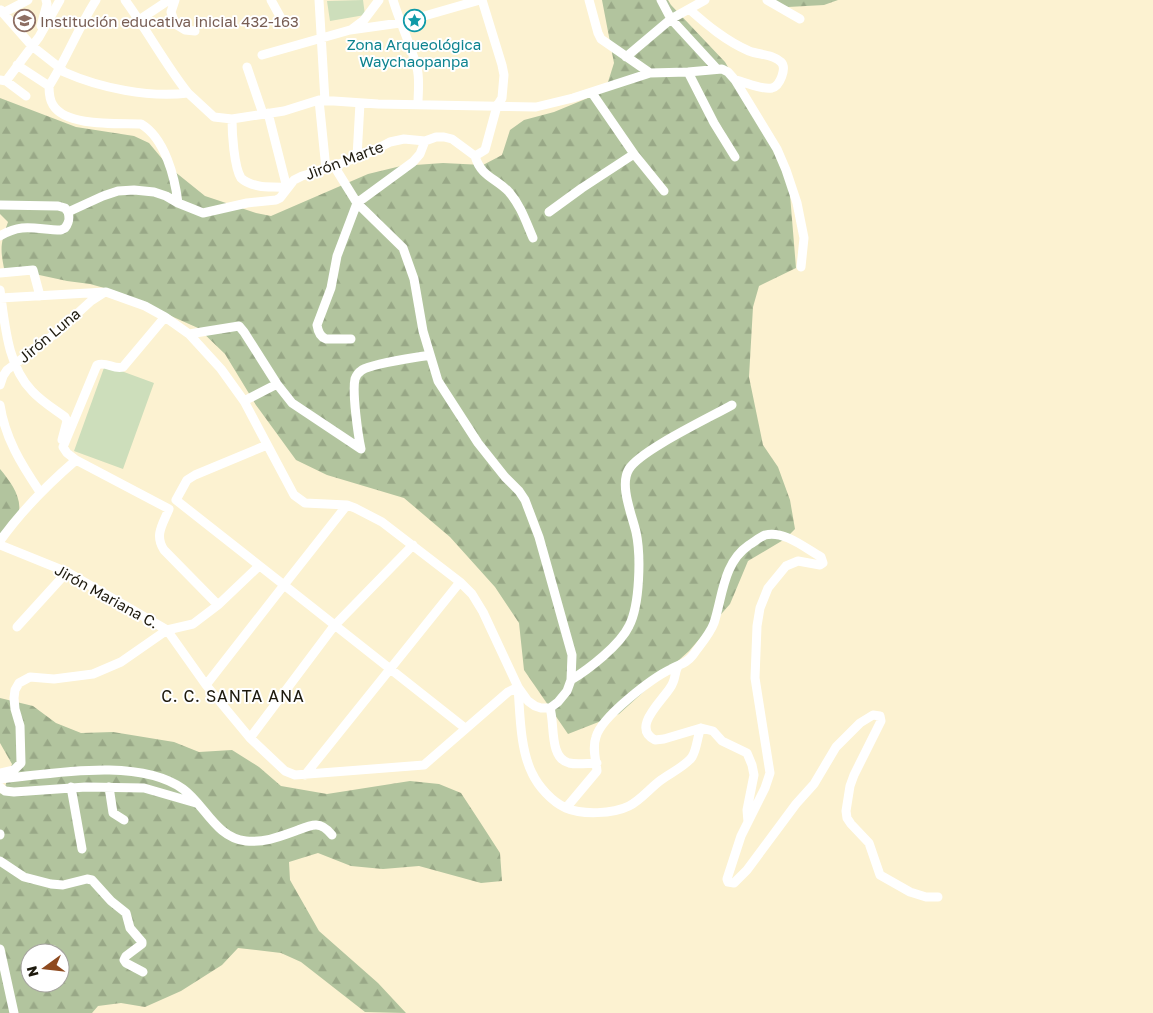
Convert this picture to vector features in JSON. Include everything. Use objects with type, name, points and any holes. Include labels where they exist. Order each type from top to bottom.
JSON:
[{"type":"street","points":[[28,0],[2,11],[32,46],[64,72],[116,88],[163,96],[188,93]]},
{"type":"street","points":[[32,46],[43,21],[47,4],[46,0]]},
{"type":"street","points":[[26,96],[3,81],[39,37],[60,0]]},
{"type":"street","points":[[96,0],[76,32],[60,68],[48,86],[50,100],[54,107],[62,114],[77,120],[141,124],[148,128],[162,151],[175,179],[178,203]]},
{"type":"street","points":[[124,0],[139,20],[172,73],[188,93],[214,117],[232,119],[284,111],[322,101],[536,107],[592,93],[650,73],[722,69],[728,72],[734,80],[778,149],[797,203],[804,238],[802,267]]},
{"type":"street","points":[[139,20],[169,0]]},
{"type":"street","points":[[175,0],[171,12],[175,24],[185,30],[195,31]]},
{"type":"street","points":[[272,0],[282,20]]},
{"type":"street","points":[[169,509],[76,460],[64,450],[62,440],[66,421],[65,417],[33,393],[24,383],[14,364],[6,333],[0,296],[40,296],[106,292],[145,306],[190,334],[222,369],[244,401],[294,494],[300,500],[305,503],[347,505],[382,522],[460,582],[472,594],[483,612],[518,687],[528,701],[541,708],[550,708],[567,691],[571,680],[572,655],[539,537],[525,500],[519,490],[505,477],[478,442],[438,381],[423,331],[414,279],[403,248],[357,203],[330,168],[322,101],[322,38],[319,0]]},
{"type":"street","points":[[350,30],[364,20],[379,0]]},
{"type":"street","points":[[393,0],[417,68],[419,78],[418,104]]},
{"type":"street","points":[[262,55],[350,30],[400,23],[481,0],[504,76],[502,98],[497,106],[486,150],[475,156]]},
{"type":"street","points":[[589,0],[601,39],[650,73]]},
{"type":"street","points":[[661,0],[671,19],[717,69]]},
{"type":"street","points":[[626,57],[671,19],[705,0]]},
{"type":"street","points":[[767,0],[800,19]]},
{"type":"street","points":[[689,9],[723,36],[748,50],[782,62],[784,67],[780,80],[772,88],[734,80]]},
{"type":"street","points":[[17,66],[48,86]]},
{"type":"street","points":[[247,67],[265,113],[287,188]]},
{"type":"street","points":[[688,72],[714,124],[735,156]]},
{"type":"street","points":[[592,93],[634,154],[664,191]]},
{"type":"street","points":[[357,157],[360,103]]},
{"type":"street","points":[[232,119],[232,134],[238,170],[241,177],[262,187],[279,186],[287,188]]},
{"type":"street","name":"Jirón Marte","points":[[68,212],[103,196],[126,190],[154,192],[198,212],[209,213],[248,203],[276,200],[280,198],[294,180],[330,168],[390,142],[404,139],[425,141],[436,137],[444,137],[452,139],[475,156],[479,168],[508,191],[519,206],[533,238]]},
{"type":"street","points":[[351,339],[332,340],[323,338],[317,325],[331,288],[337,256],[357,203],[413,162],[420,154],[425,141]]},
{"type":"street","points":[[549,212],[634,154]]},
{"type":"street","points":[[0,205],[58,206],[65,208],[70,218],[65,228],[61,230],[18,228],[0,236]]},
{"type":"street","points":[[0,273],[33,270],[40,296]]},
{"type":"street","name":"Jirón Luna","points":[[0,385],[3,376],[14,364],[56,333],[90,301],[106,292]]},
{"type":"street","points":[[63,447],[97,365],[101,363],[119,368],[123,367],[165,317]]},
{"type":"street","points":[[190,334],[239,326],[277,384],[292,403],[361,449],[355,391],[355,379],[359,373],[381,364],[430,355]]},
{"type":"street","points":[[244,401],[277,384]]},
{"type":"street","points":[[0,405],[2,422],[10,444],[23,468],[40,492]]},
{"type":"street","points":[[571,680],[615,645],[622,638],[630,624],[635,605],[639,561],[636,532],[625,485],[626,473],[646,453],[732,405]]},
{"type":"street","points":[[218,606],[164,550],[160,543],[159,534],[169,509],[187,480],[268,445]]},
{"type":"street","points":[[0,543],[18,517],[40,492],[76,460]]},
{"type":"street","points":[[176,500],[465,728]]},
{"type":"street","points":[[206,685],[347,505]]},
{"type":"street","points":[[566,808],[594,777],[597,771],[594,746],[597,732],[615,709],[671,669],[688,661],[713,625],[726,578],[733,561],[740,551],[765,536],[774,534],[790,539],[821,557],[822,563],[820,565],[798,561],[786,566],[768,588],[760,608],[756,626],[755,678],[770,773],[765,788],[741,836],[727,879],[728,882],[731,884],[740,880],[796,804],[814,784],[836,747],[860,723],[877,714],[880,716],[881,721],[850,786],[847,801],[847,818],[869,843],[880,875],[910,892],[926,897],[938,897]]},
{"type":"street","name":"Jirón Mariana C.","points":[[0,543],[68,572],[167,630],[206,685],[250,738],[285,771],[295,775],[424,765],[508,692],[518,687]]},
{"type":"street","points":[[250,738],[334,626],[413,545]]},
{"type":"street","points":[[0,773],[14,770],[21,763],[20,726],[14,709],[15,690],[18,683],[30,677],[54,679],[93,674],[121,662],[167,630],[193,624],[218,606],[259,566]]},
{"type":"street","points":[[17,627],[68,572]]},
{"type":"street","points":[[306,775],[460,582]]},
{"type":"street","points":[[678,666],[676,678],[670,689],[647,721],[646,733],[655,740],[701,728],[713,732],[722,741],[747,754],[754,775],[747,810],[748,822]]},
{"type":"street","points":[[518,687],[522,738],[531,772],[541,787],[566,808],[600,813],[627,808],[637,802],[646,791],[692,757],[701,728]]},
{"type":"street","points":[[550,708],[553,718],[553,738],[558,755],[566,762],[572,764],[597,763]]},
{"type":"street","points":[[0,779],[80,771],[121,771],[157,776],[172,782],[184,790],[199,804],[218,828],[236,839],[247,841],[272,840],[316,825],[325,828],[332,835]]},
{"type":"street","points":[[2,789],[71,787],[144,788],[199,804]]},
{"type":"street","points":[[71,787],[82,849]]},
{"type":"street","points":[[109,787],[113,813],[124,820]]},
{"type":"street","points":[[0,861],[24,877],[51,884],[62,885],[87,879],[92,880],[111,902],[126,913],[130,928],[142,942],[124,960],[142,972]]},
{"type":"street","points":[[0,949],[14,1013]]},
{"type":"green space","points":[[363,0],[365,15],[330,21],[327,1]]},
{"type":"green space","points":[[602,0],[668,0],[725,62],[788,170],[796,268],[759,286],[753,307],[749,377],[763,445],[778,467],[790,500],[795,529],[785,539],[748,561],[730,604],[689,651],[619,714],[568,734],[524,670],[519,623],[495,587],[450,537],[404,498],[327,475],[296,460],[256,405],[225,354],[198,328],[115,291],[90,284],[30,273],[5,273],[2,247],[3,236],[8,222],[0,214],[0,98],[76,127],[134,136],[149,143],[169,167],[205,196],[271,216],[368,174],[401,166],[443,163],[483,165],[502,155],[510,130],[524,120],[554,112],[588,98],[608,82],[614,63]]},
{"type":"green space","points":[[770,0],[838,0],[824,5],[788,7]]},
{"type":"green space","points":[[105,365],[154,383],[123,469],[74,451]]},
{"type":"green space","points":[[0,469],[16,492],[19,512],[17,518],[0,541]]},
{"type":"green space","points":[[0,698],[33,706],[56,723],[81,733],[113,732],[174,742],[199,752],[232,750],[259,767],[281,786],[327,794],[410,781],[439,784],[461,793],[480,822],[500,853],[502,881],[481,883],[419,866],[383,869],[351,866],[318,853],[289,862],[290,880],[319,931],[378,983],[406,1013],[365,1012],[301,962],[281,953],[238,948],[222,965],[181,991],[145,1007],[121,1003],[98,1006],[92,1013],[0,1013],[0,794],[5,787],[12,764],[0,743]]},
{"type":"place","name":"Institución educativa inicial 432-163","points":[[24,21]]},
{"type":"place","name":"Zona Arqueológica Waychaopanpa","points":[[414,21]]},
{"type":"district","name":"C. C. SANTA ANA","points":[[233,696]]}]
